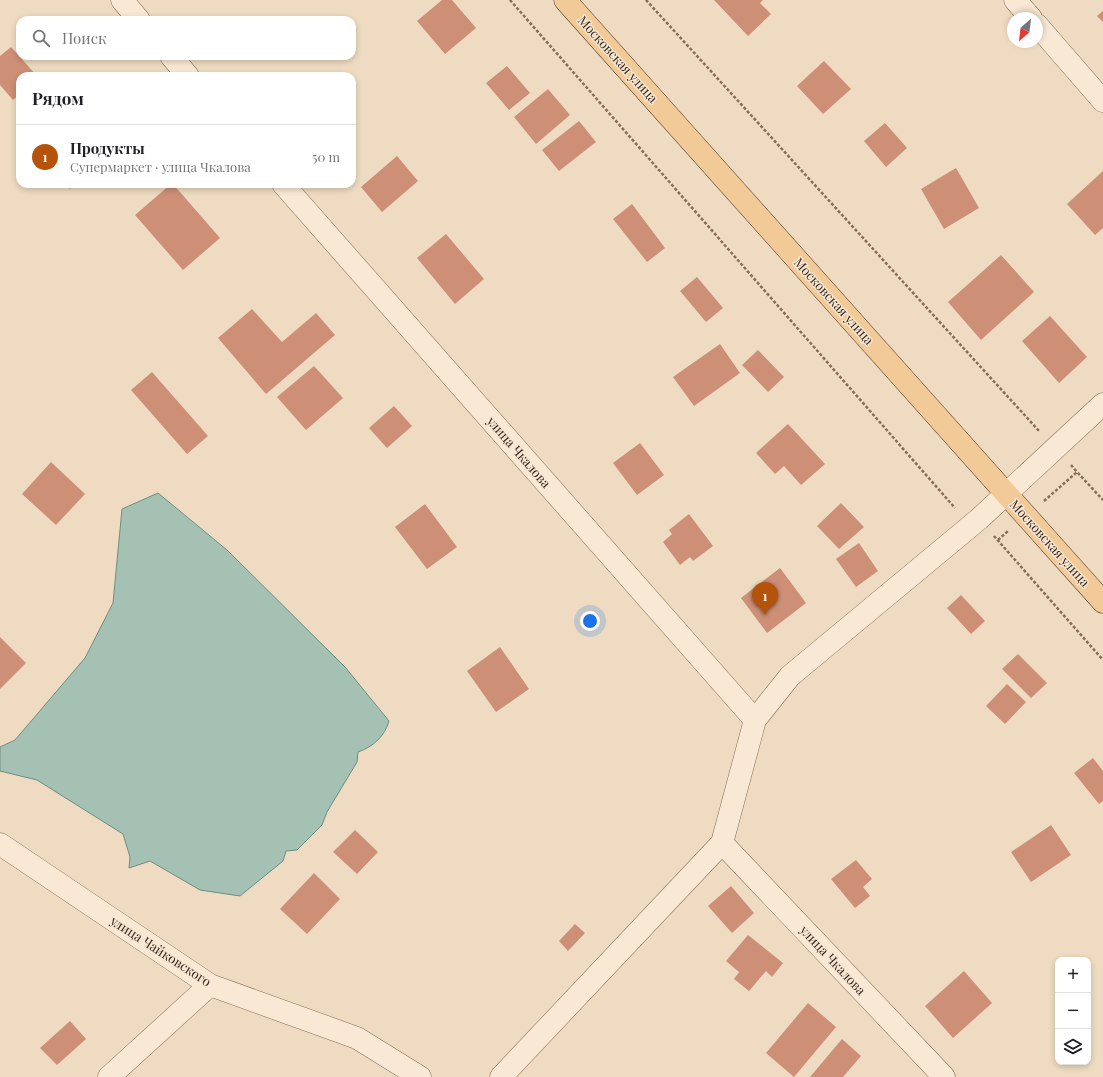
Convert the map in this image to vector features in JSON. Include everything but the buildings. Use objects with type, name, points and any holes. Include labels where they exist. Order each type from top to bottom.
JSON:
[{"type":"main road","name":"Московская улица","points":[[565,0],[1103,602]]},
{"type":"street","points":[[122,0],[136,16]]},
{"type":"street","points":[[1015,0],[1026,12]]},
{"type":"street","points":[[1043,32],[1103,101]]},
{"type":"street","points":[[174,60],[185,72]]},
{"type":"street","name":"улица Чкалова","points":[[287,188],[755,720]]},
{"type":"street","points":[[501,1077],[722,842],[755,720],[790,676],[979,519],[1103,404]]},
{"type":"street","name":"улица Чкалова","points":[[722,842],[944,1077]]},
{"type":"street","name":"улица Чайковского","points":[[0,844],[210,985],[357,1038],[420,1077]]},
{"type":"street","points":[[110,1077],[210,985]]},
{"type":"path","points":[[510,0],[956,508],[979,519],[1103,660]]},
{"type":"path","points":[[646,0],[1103,500]]},
{"type":"path","points":[[998,540],[1077,472]]},
{"type":"shaded area","points":[[158,493],[227,550],[345,667],[389,721],[385,731],[378,740],[369,747],[358,752],[357,762],[327,812],[322,825],[297,850],[286,851],[283,861],[240,896],[200,890],[150,861],[129,868],[130,857],[123,834],[37,780],[0,771],[0,747],[15,740],[85,658],[113,603],[122,509]]},
{"type":"place","name":"Продукты","points":[[765,615]]}]
